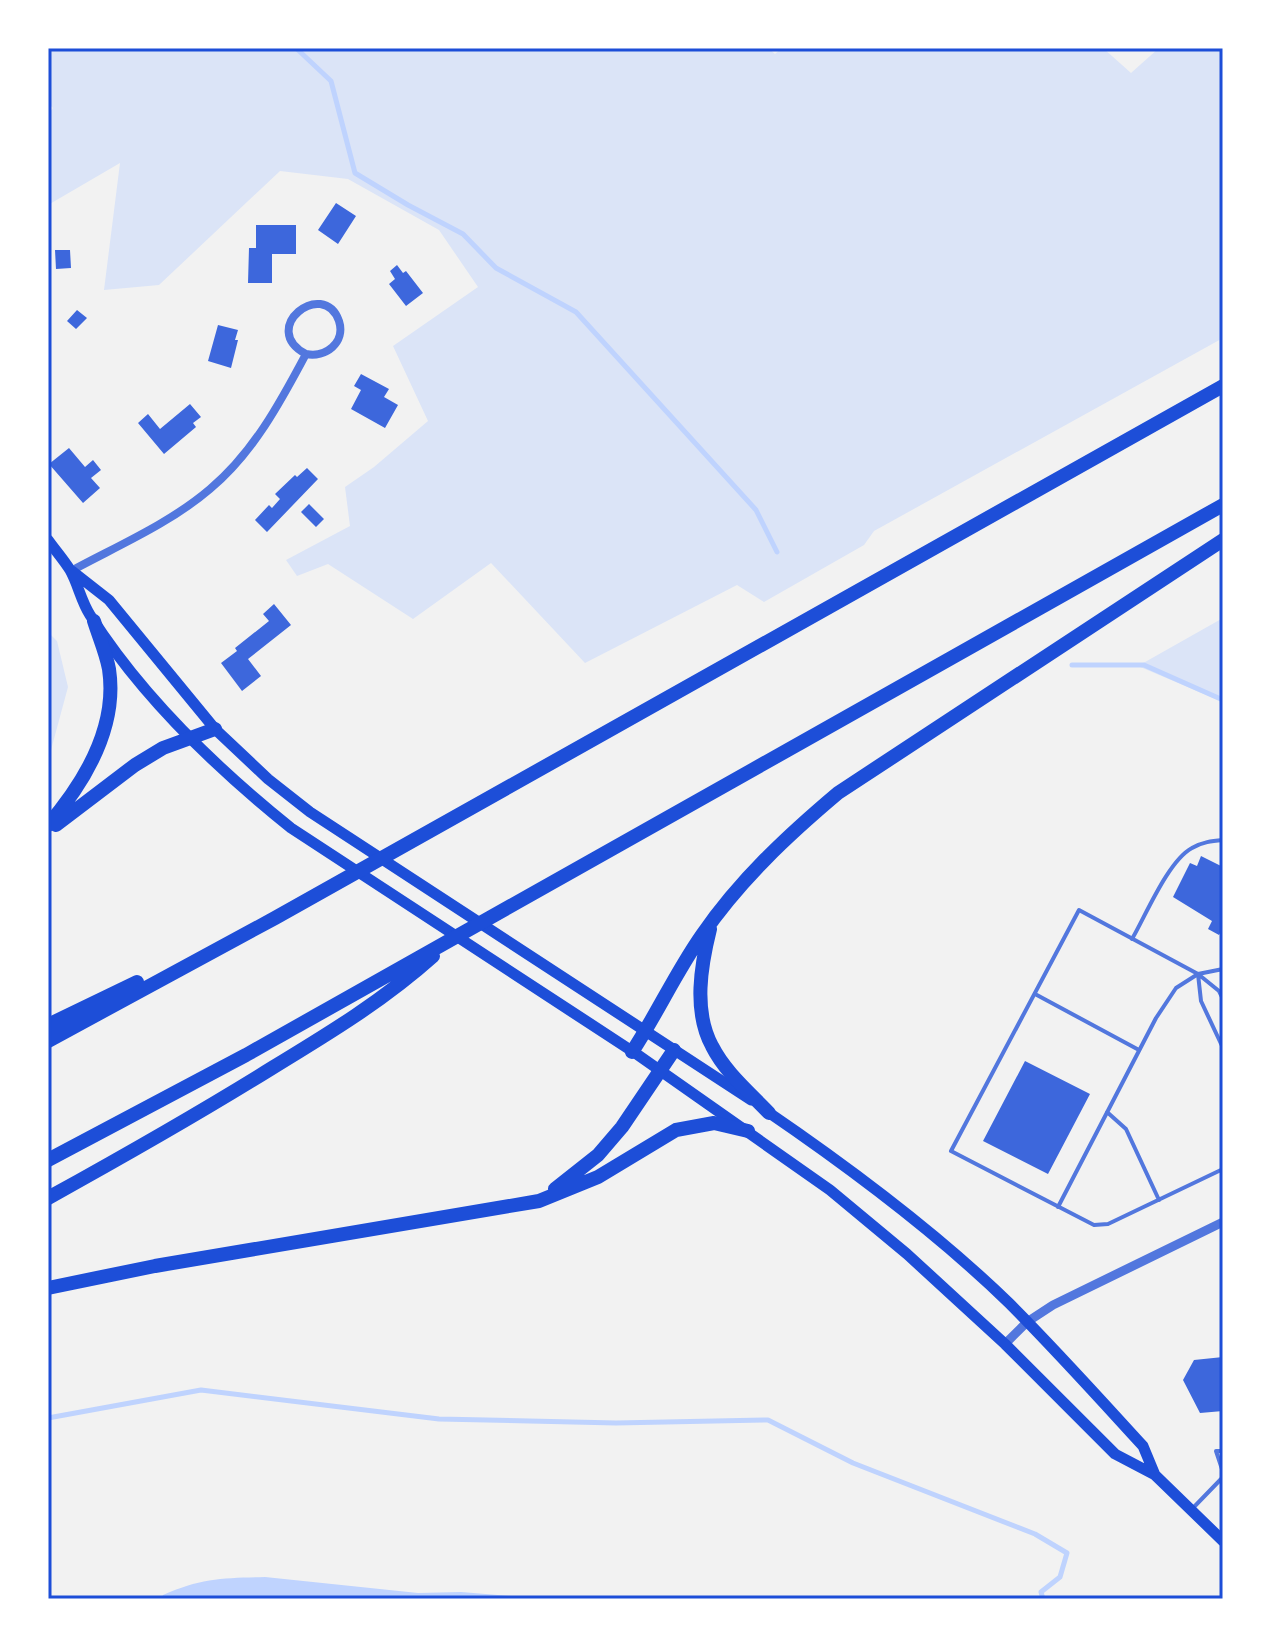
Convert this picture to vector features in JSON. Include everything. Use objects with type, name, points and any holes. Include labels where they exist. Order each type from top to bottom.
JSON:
[{"type":"highway","points":[[48,1041],[275,918],[1223,386]]},
{"type":"highway","points":[[48,1160],[246,1055],[1223,505]]},
{"type":"highway","points":[[632,1052],[713,920],[757,866],[792,832],[838,793],[1223,540]]},
{"type":"highway","points":[[48,825],[77,788],[92,761],[107,717],[109,670],[94,621]]},
{"type":"highway","points":[[48,831],[135,765],[163,748],[215,729]]},
{"type":"highway","points":[[48,1025],[275,918]]},
{"type":"highway","points":[[713,920],[701,963],[707,1034],[725,1067],[769,1113]]},
{"type":"highway","points":[[48,1198],[168,1132],[341,1026],[400,986],[455,937]]},
{"type":"highway","points":[[539,1201],[598,1155],[622,1127],[674,1050]]},
{"type":"highway","points":[[48,1288],[155,1266],[539,1201],[598,1177],[676,1130],[714,1123],[748,1131]]},
{"type":"main road","points":[[48,540],[71,571],[94,621],[172,719],[243,790],[291,828],[661,1071],[830,1190],[907,1254],[1005,1344],[1115,1454],[1155,1475],[1223,1541]]},
{"type":"main road","points":[[71,571],[109,600],[215,729],[268,779],[315,815],[837,1159],[937,1240],[1027,1322],[1143,1446],[1155,1475]]},
{"type":"street","points":[[309,305],[325,306],[337,318],[340,329],[338,340],[332,349],[322,354],[306,354],[291,339],[289,328],[292,318],[299,309],[309,305]]},
{"type":"street","points":[[71,571],[170,517],[211,488],[263,430],[306,354]]},
{"type":"street","points":[[1005,1344],[1027,1322],[1053,1305],[1223,1222]]},
{"type":"lane","points":[[1132,939],[1173,866],[1189,849],[1207,841],[1223,840]]},
{"type":"lane","points":[[1223,999],[1219,991],[1198,974],[1079,910],[951,1151],[1094,1225],[1108,1224],[1223,1169]]},
{"type":"lane","points":[[1058,1207],[1156,1018],[1176,988],[1198,974],[1223,969]]},
{"type":"lane","points":[[1198,974],[1201,1001],[1223,1048]]},
{"type":"lane","points":[[1034,994],[1139,1050]]},
{"type":"lane","points":[[1107,1112],[1126,1129],[1159,1200]]},
{"type":"lane","points":[[1191,1511],[1223,1474],[1216,1451],[1223,1451]]},
{"type":"shaded area","points":[[48,48],[768,48],[775,54],[782,48],[1103,48],[1131,73],[1159,48],[1223,48],[1223,338],[874,531],[864,545],[764,602],[737,585],[585,663],[491,563],[413,619],[328,564],[297,576],[286,560],[350,526],[345,487],[428,421],[393,346],[478,287],[439,230],[348,179],[280,171],[159,285],[104,290],[120,163],[48,205],[48,115],[53,108],[48,103]]},
{"type":"shaded area","points":[[1223,618],[1223,702],[1138,666]]},
{"type":"shaded area","points":[[48,632],[57,641],[68,687],[48,761]]},
{"type":"water","points":[[265,1577],[418,1593],[461,1592],[548,1599],[161,1599],[177,1589],[201,1582]]},
{"type":"building","points":[[336,203],[356,216],[338,244],[318,230]]},
{"type":"building","points":[[256,225],[296,225],[296,254],[272,254],[272,283],[248,283],[249,248],[256,248]]},
{"type":"building","points":[[55,250],[70,250],[71,268],[56,269]]},
{"type":"building","points":[[397,265],[403,273],[406,271],[423,293],[406,306],[389,284],[395,279],[390,271]]},
{"type":"building","points":[[77,310],[87,318],[76,329],[67,321]]},
{"type":"building","points":[[218,325],[238,330],[231,368],[208,361]]},
{"type":"building","points":[[361,374],[389,389],[384,397],[398,405],[385,428],[351,409],[361,390],[354,386]]},
{"type":"building","points":[[190,404],[201,417],[193,423],[196,427],[164,454],[138,423],[148,414],[160,429]]},
{"type":"building","points":[[69,448],[85,467],[93,460],[101,470],[91,478],[100,488],[83,503],[49,464]]},
{"type":"building","points":[[307,468],[318,479],[267,532],[255,520],[269,505],[272,508],[280,499],[275,494]]},
{"type":"building","points":[[309,504],[324,519],[316,527],[301,512]]},
{"type":"building","points":[[274,604],[291,625],[248,659],[261,676],[242,691],[221,663],[269,621],[263,614]]},
{"type":"building","points":[[1201,856],[1223,867],[1223,928],[1219,935],[1208,929],[1212,921],[1173,897],[1190,863],[1197,866]]},
{"type":"building","points":[[1025,1061],[1090,1094],[1048,1174],[983,1141]]},
{"type":"building","points":[[1223,1357],[1223,1411],[1200,1413],[1183,1380],[1194,1360]]},
{"type":"waterway","points":[[296,48],[331,81],[355,173],[463,234],[496,268],[576,312],[756,510],[777,552]]},
{"type":"waterway","points":[[1072,665],[1144,665],[1223,700]]},
{"type":"waterway","points":[[48,1418],[201,1390],[439,1419],[616,1423],[768,1420],[853,1463],[1035,1534],[1067,1553],[1060,1577],[1041,1592],[1043,1599]]}]
